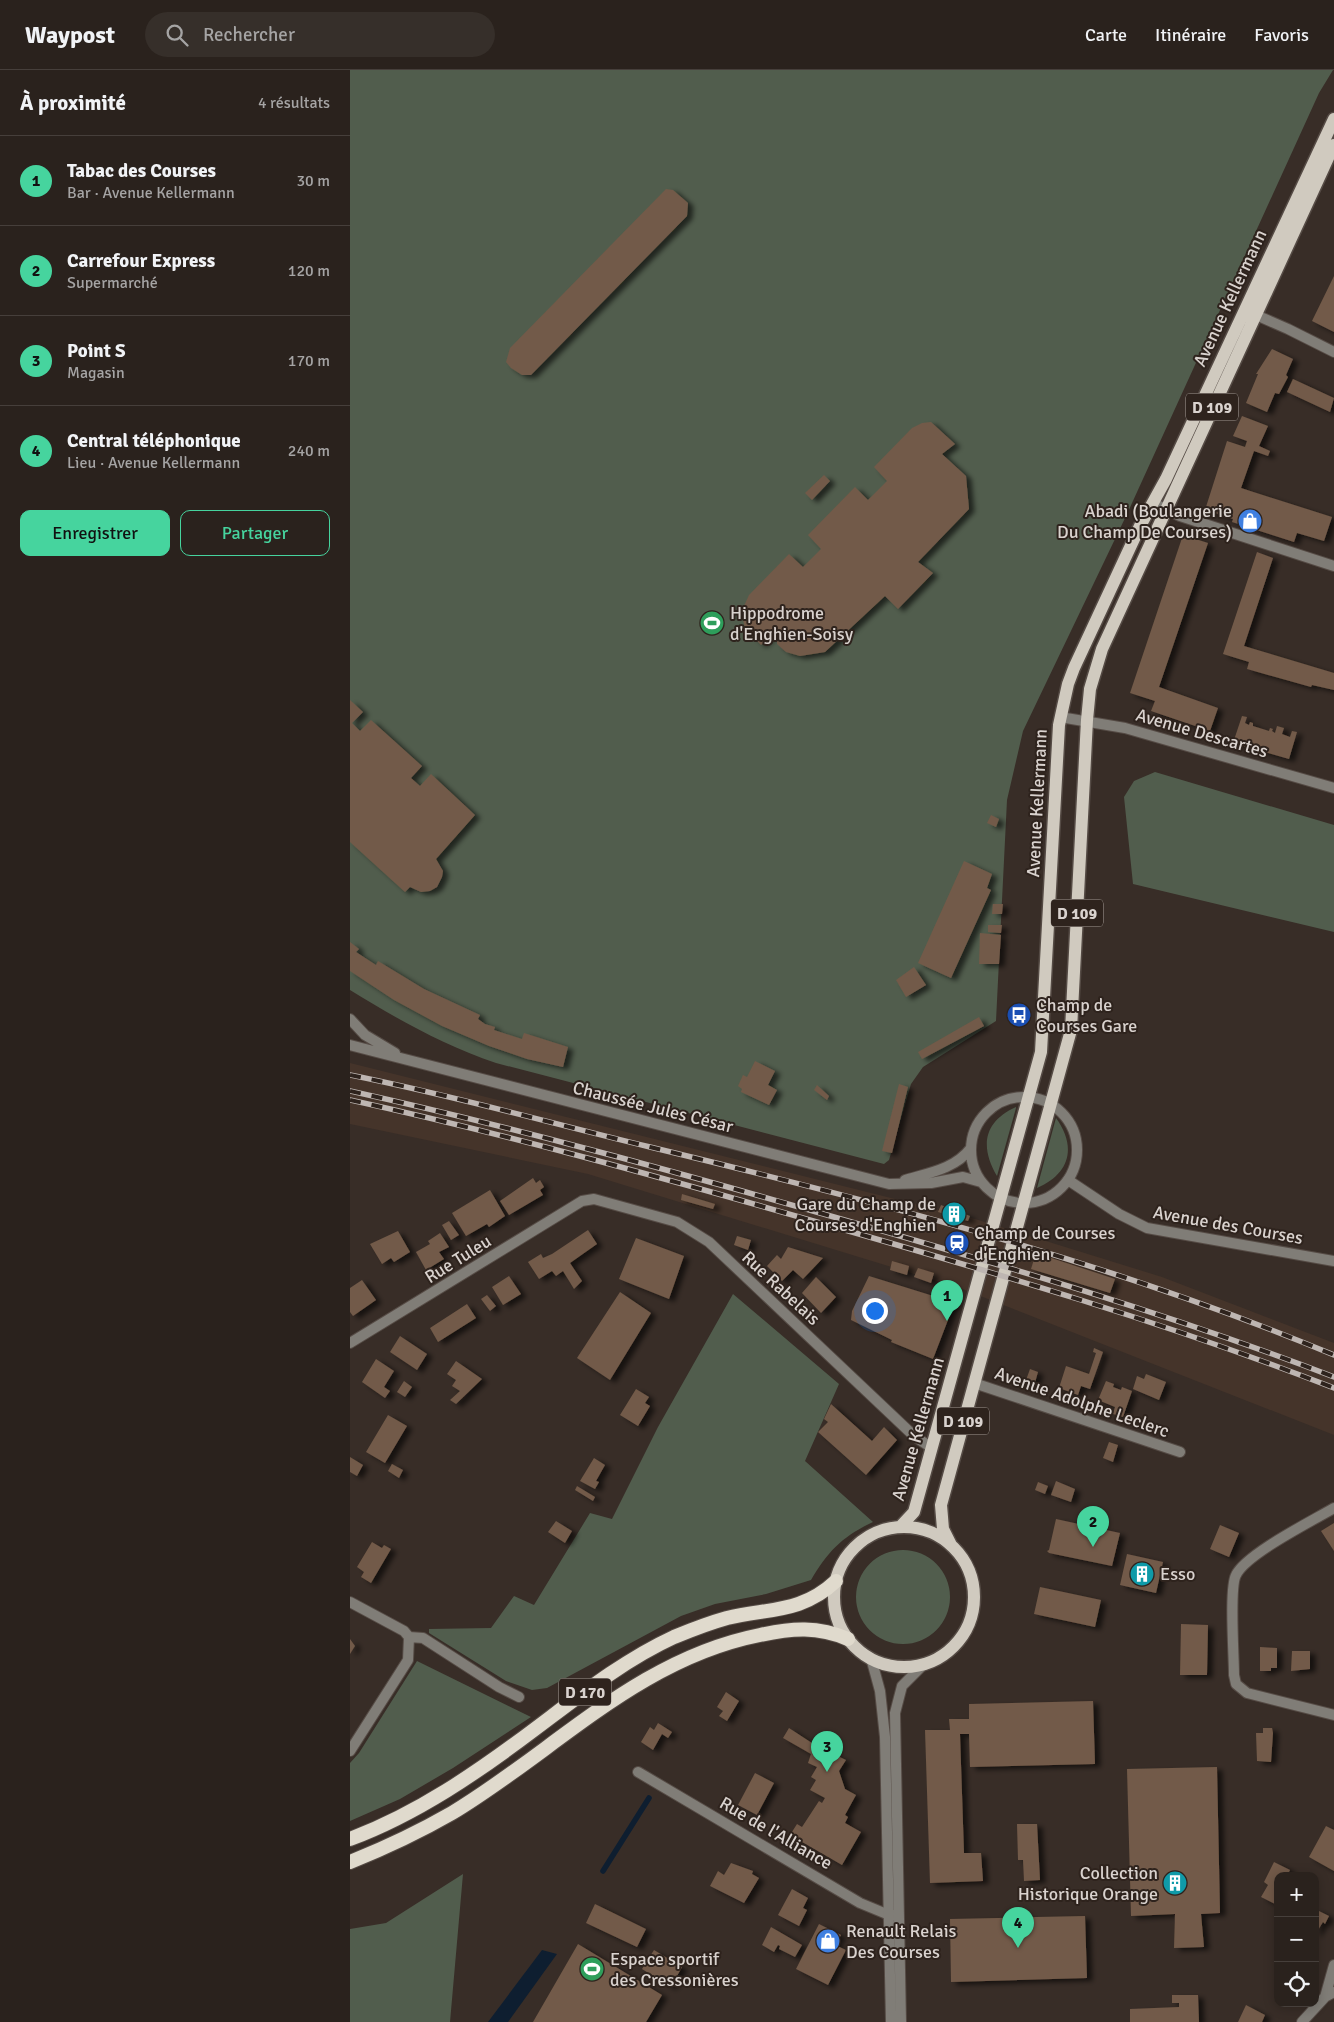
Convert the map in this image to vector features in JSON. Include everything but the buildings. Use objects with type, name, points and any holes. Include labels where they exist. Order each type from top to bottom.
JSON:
[{"type":"highway","name":"D 170","points":[[350,1839],[446,1791],[506,1752],[591,1688],[658,1646],[698,1628],[727,1618],[807,1602],[836,1581]]},
{"type":"highway","name":"D 170","points":[[350,1862],[382,1850],[453,1812],[616,1697],[657,1672],[705,1649],[745,1638],[803,1628],[830,1632],[848,1639]]},
{"type":"main road","name":"Avenue Kellermann","points":[[950,1545],[943,1529],[941,1504],[1071,1030],[1090,689],[1102,650],[1165,510],[1334,119]]},
{"type":"main road","name":"Avenue Kellermann","points":[[900,1527],[914,1512],[1041,1052],[1060,717],[1068,684],[1153,503],[1334,145]]},
{"type":"main road","points":[[900,1527],[927,1531],[950,1545],[961,1557],[969,1572],[973,1589],[973,1607],[966,1629],[950,1650],[925,1663],[898,1666],[871,1658],[848,1639],[836,1612],[836,1581],[846,1558],[864,1540],[887,1529],[900,1527]]},
{"type":"street","points":[[1249,314],[1334,352]]},
{"type":"street","points":[[1153,503],[1165,510],[1334,566]]},
{"type":"street","name":"Avenue Descartes","points":[[1060,717],[1087,720],[1162,738],[1334,788]]},
{"type":"street","name":"Chaussée Jules César","points":[[350,1019],[365,1035],[408,1062]]},
{"type":"street","name":"Chaussée Jules César","points":[[350,1045],[408,1062],[889,1184],[931,1183],[963,1176],[981,1182]]},
{"type":"street","points":[[1028,1097],[1052,1104],[1063,1114],[1072,1128],[1077,1145],[1076,1162],[1068,1180],[1052,1195],[1038,1201],[1023,1203],[1000,1199],[981,1182],[972,1162],[971,1148],[978,1124],[990,1109],[1008,1099],[1028,1097]]},
{"type":"street","name":"Chaussée Jules César","points":[[889,1184],[935,1172],[959,1162],[971,1148]]},
{"type":"street","name":"Avenue des Courses","points":[[1068,1180],[1119,1214],[1147,1228],[1334,1261]]},
{"type":"street","name":"Rue Rabelais","points":[[582,1201],[594,1199],[677,1222],[710,1242],[914,1436],[932,1448]]},
{"type":"street","name":"Rue Tuleu","points":[[350,1343],[582,1201]]},
{"type":"street","name":"Avenue Adolphe Leclerc","points":[[974,1382],[1180,1452]]},
{"type":"street","points":[[1334,1508],[1255,1556],[1235,1576],[1233,1595],[1234,1675],[1236,1684],[1247,1693],[1334,1715]]},
{"type":"street","points":[[350,1602],[404,1631],[409,1637],[408,1660],[350,1751]]},
{"type":"street","points":[[409,1637],[422,1638],[499,1688],[519,1697]]},
{"type":"street","points":[[871,1658],[884,1713],[901,2022]]},
{"type":"street","points":[[891,2022],[894,1915],[895,1713],[898,1694],[908,1678],[925,1663]]},
{"type":"street","name":"Rue de l'Alliance","points":[[638,1772],[860,1903],[894,1915]]},
{"type":"street","points":[[1302,2022],[1329,1994],[1334,1965]]},
{"type":"shaded area","points":[[350,1063],[975,1219],[1162,1277],[1334,1343],[1334,1435],[960,1288],[588,1174],[350,1124]]},
{"type":"green space","name":"Hippodrome d'Enghien-Soisy","points":[[350,70],[1333,70],[1319,93],[1127,514],[1023,731],[1007,800],[996,1021],[923,1067],[911,1084],[889,1160],[884,1164],[496,1063],[457,1048],[421,1031],[350,990]]},
{"type":"green space","points":[[1155,772],[1334,825],[1334,932],[1133,884],[1124,797],[1134,781]]},
{"type":"green space","points":[[1016,1107],[997,1176],[988,1155],[988,1136],[997,1120]]},
{"type":"green space","points":[[1056,1118],[1067,1139],[1067,1159],[1057,1175],[1037,1188]]},
{"type":"green space","points":[[733,1294],[839,1384],[805,1461],[873,1522],[862,1527],[837,1545],[811,1580],[766,1594],[715,1604],[681,1616],[547,1688],[532,1690],[506,1681],[429,1633],[429,1629],[491,1628],[514,1596],[534,1605],[590,1513],[612,1519],[658,1427]]},
{"type":"green space","points":[[903,1550],[921,1553],[936,1564],[947,1579],[950,1597],[947,1615],[936,1630],[921,1641],[903,1644],[885,1641],[870,1630],[859,1615],[856,1597],[859,1579],[870,1564],[885,1553]]},
{"type":"green space","points":[[417,1661],[531,1717],[453,1768],[400,1799],[350,1821],[350,1763],[359,1753]]},
{"type":"green space","points":[[463,1874],[450,2022],[350,2022],[350,1929],[386,1923]]},
{"type":"water","points":[[542,1950],[557,1954],[508,2022],[488,2022]]},
{"type":"waterway","points":[[603,1871],[649,1798]]},
{"type":"railway","points":[[350,1075],[463,1100],[911,1213],[1082,1264],[1167,1292],[1251,1322],[1334,1355]]},
{"type":"railway","points":[[350,1091],[472,1119],[593,1150],[897,1235],[1148,1311],[1334,1377]]},
{"type":"railway","points":[[350,1100],[588,1158],[953,1261],[1145,1320],[1334,1388]]},
{"type":"place","name":"Abadi (Boulangerie Du Champ De Courses)","points":[[1250,521]]},
{"type":"place","name":"Hippodrome d'Enghien-Soisy","points":[[712,623]]},
{"type":"place","name":"Champ de Courses Gare","points":[[1019,1015]]},
{"type":"place","name":"Gare du Champ de Courses d'Enghien","points":[[954,1214]]},
{"type":"place","name":"Champ de Courses d'Enghien","points":[[957,1243]]},
{"type":"place","name":"Tabac des Courses","points":[[947,1321]]},
{"type":"place","name":"Carrefour Express","points":[[1093,1547]]},
{"type":"place","name":"Esso","points":[[1142,1574]]},
{"type":"place","name":"Point S","points":[[827,1772]]},
{"type":"place","name":"Collection Historique Orange","points":[[1175,1883]]},
{"type":"place","name":"Renault Relais Des Courses","points":[[828,1941]]},
{"type":"place","name":"Central téléphonique","points":[[1018,1948]]},
{"type":"place","name":"Espace sportif des Cressonières","points":[[592,1969]]}]
